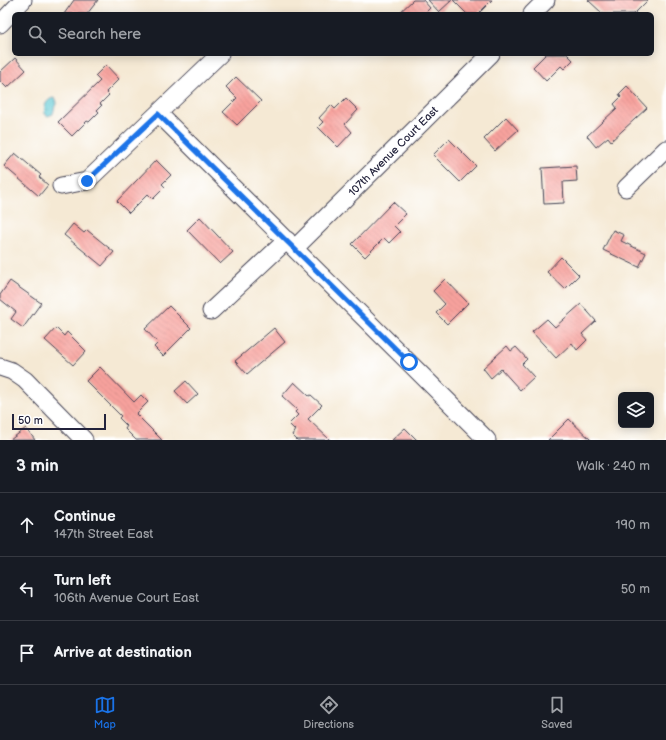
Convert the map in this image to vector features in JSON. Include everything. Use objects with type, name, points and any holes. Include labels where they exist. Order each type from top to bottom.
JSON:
[{"type":"street","points":[[0,24],[24,0]]},
{"type":"street","points":[[534,12],[546,0]]},
{"type":"street","points":[[61,186],[87,181],[218,56]]},
{"type":"street","name":"107th Avenue Court East","points":[[211,311],[291,244],[489,56]]},
{"type":"street","points":[[158,114],[291,244],[487,440]]},
{"type":"street","points":[[626,188],[666,149]]},
{"type":"street","points":[[0,367],[25,380],[84,440]]},
{"type":"water","points":[[53,98],[56,99],[57,102],[53,114],[48,116],[44,111],[45,106],[49,100]]},
{"type":"building","points":[[74,0],[98,0],[89,12],[65,12]]},
{"type":"building","points":[[413,0],[423,0],[430,8],[426,12],[400,12]]},
{"type":"building","points":[[428,0],[452,0],[439,12]]},
{"type":"building","points":[[453,0],[492,0],[480,12],[465,12]]},
{"type":"building","points":[[588,0],[648,0],[636,12],[601,12]]},
{"type":"building","points":[[544,56],[569,56],[573,60],[564,69],[561,66],[546,81],[533,67]]},
{"type":"building","points":[[15,58],[26,70],[7,88],[0,81],[0,72]]},
{"type":"building","points":[[106,65],[119,79],[106,92],[109,95],[100,104],[102,105],[97,110],[99,112],[89,122],[87,121],[72,136],[58,122],[100,81],[95,76]]},
{"type":"building","points":[[236,77],[261,101],[237,125],[223,112],[237,98],[226,87]]},
{"type":"building","points":[[627,86],[647,108],[611,141],[608,137],[596,147],[587,136],[617,108],[614,104],[621,97],[619,94]]},
{"type":"building","points":[[346,98],[358,110],[345,124],[352,132],[338,147],[318,127],[323,122],[319,118],[331,105],[335,109]]},
{"type":"building","points":[[506,117],[518,130],[495,151],[484,139]]},
{"type":"building","points":[[449,139],[476,166],[460,182],[433,155]]},
{"type":"building","points":[[15,153],[41,175],[39,177],[48,185],[39,196],[4,166]]},
{"type":"building","points":[[156,160],[171,175],[162,184],[165,187],[153,199],[148,194],[129,213],[117,201]]},
{"type":"building","points":[[576,166],[577,181],[563,182],[564,203],[544,204],[542,168]]},
{"type":"building","points":[[393,202],[406,214],[394,226],[400,232],[389,243],[384,238],[365,257],[352,244]]},
{"type":"building","points":[[200,217],[233,252],[220,264],[187,230]]},
{"type":"building","points":[[73,224],[84,233],[87,230],[114,252],[102,266],[64,235]]},
{"type":"building","points":[[613,230],[624,235],[621,241],[646,253],[639,267],[603,250]]},
{"type":"building","points":[[561,257],[579,275],[565,289],[547,272]]},
{"type":"building","points":[[445,279],[468,303],[447,324],[436,313],[445,304],[433,291]]},
{"type":"building","points":[[10,281],[41,303],[23,328],[11,319],[16,312],[0,299],[0,295]]},
{"type":"building","points":[[581,304],[596,321],[582,334],[587,340],[577,350],[572,343],[556,358],[532,332],[547,319],[555,327]]},
{"type":"building","points":[[169,306],[191,328],[163,356],[154,347],[158,343],[145,329]]},
{"type":"building","points":[[56,328],[64,336],[67,332],[86,351],[73,365],[45,340]]},
{"type":"building","points":[[274,328],[285,342],[247,374],[235,361]]},
{"type":"building","points":[[507,346],[511,351],[516,347],[527,359],[522,364],[534,377],[520,390],[501,369],[491,378],[483,368]]},
{"type":"building","points":[[100,367],[134,402],[141,395],[148,402],[136,414],[162,440],[136,440],[125,429],[127,426],[119,418],[121,416],[86,381]]},
{"type":"building","points":[[186,381],[198,394],[187,404],[175,391]]},
{"type":"building","points":[[294,382],[309,396],[311,395],[322,405],[308,419],[330,440],[297,440],[292,435],[295,430],[289,424],[298,415],[295,412],[297,410],[282,396]]},
{"type":"building","points":[[569,419],[591,440],[548,440]]},
{"type":"building","points":[[26,428],[35,440],[10,440]]},
{"type":"building","points":[[405,428],[417,440],[392,440]]},
{"type":"route","points":[[87,181],[158,114],[409,362]]}]
